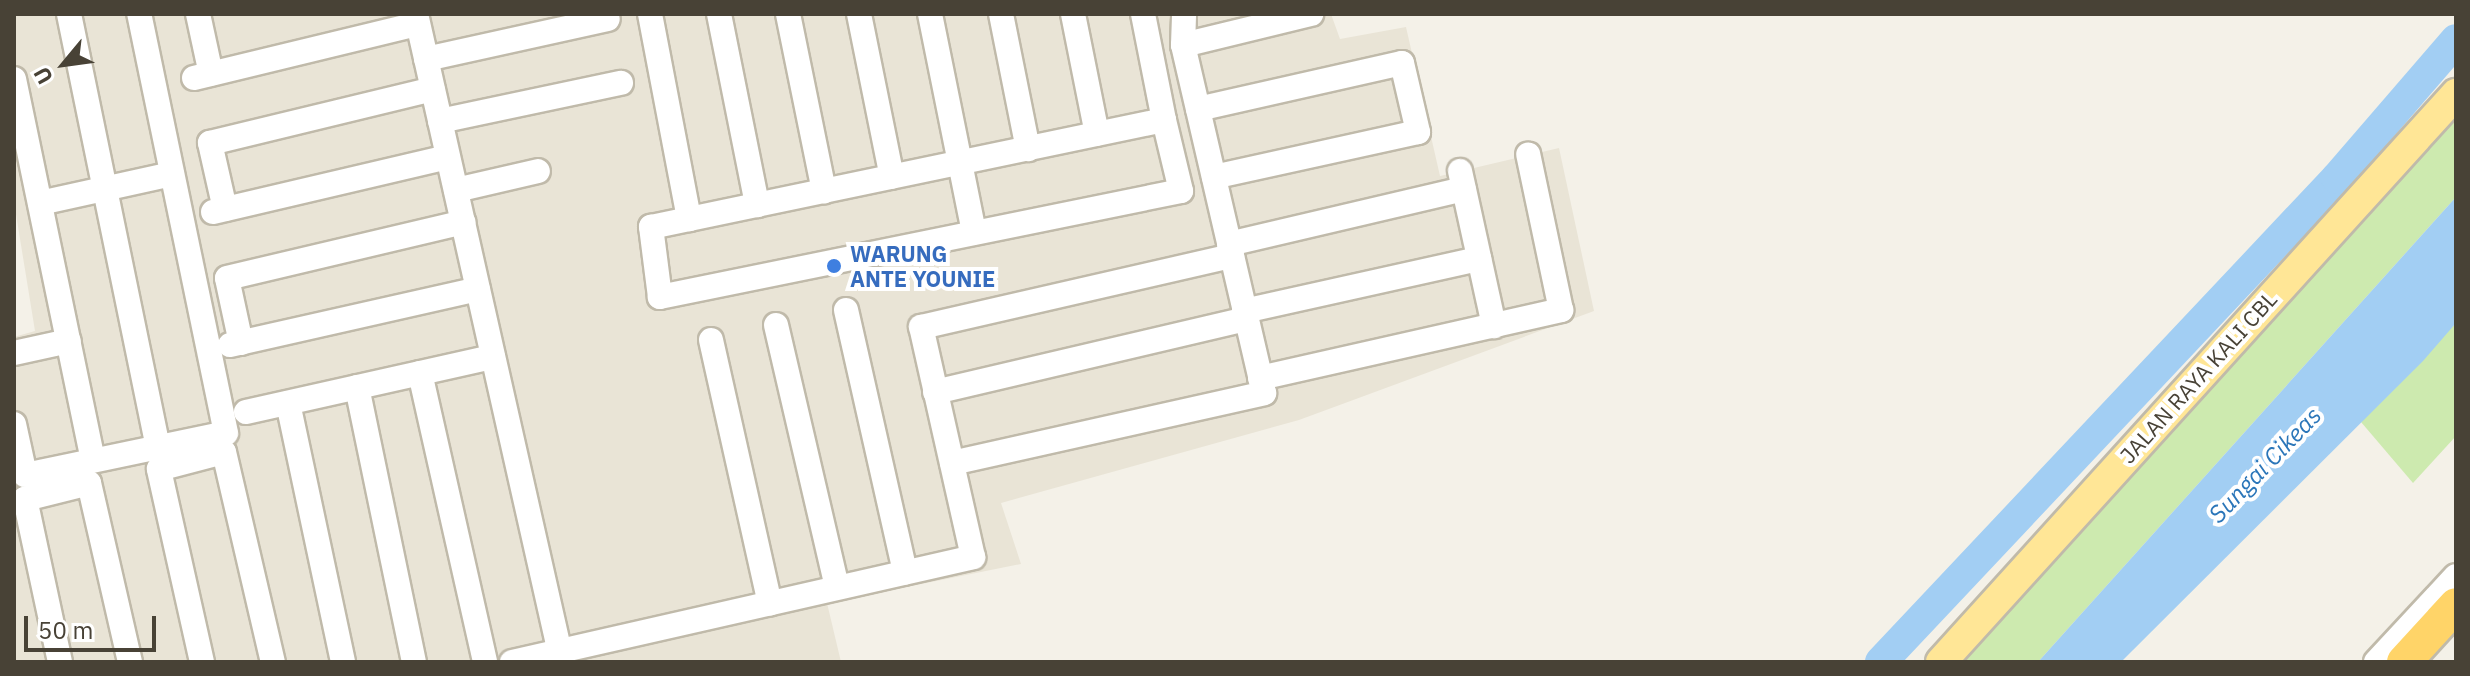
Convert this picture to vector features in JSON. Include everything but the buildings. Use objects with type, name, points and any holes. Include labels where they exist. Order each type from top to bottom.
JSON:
[{"type":"highway","points":[[2404,662],[2456,605]]},
{"type":"main road","name":"JALAN RAYA KALI CBL","points":[[1941,662],[2456,94]]},
{"type":"street","points":[[69,14],[158,446]]},
{"type":"street","points":[[14,424],[25,475],[226,433],[139,14]]},
{"type":"street","points":[[198,14],[203,76],[417,19],[561,656]]},
{"type":"street","points":[[650,14],[689,219]]},
{"type":"street","points":[[719,14],[757,205]]},
{"type":"street","points":[[788,14],[824,191]]},
{"type":"street","points":[[859,14],[892,177]]},
{"type":"street","points":[[930,14],[974,233]]},
{"type":"street","points":[[1001,14],[1028,149]]},
{"type":"street","points":[[1073,14],[1097,134]]},
{"type":"street","points":[[1143,14],[1181,191],[660,297],[651,227],[1164,120]]},
{"type":"street","points":[[952,463],[1264,393],[1183,45],[1184,14]]},
{"type":"street","points":[[1183,45],[1311,14]]},
{"type":"street","points":[[426,59],[608,19]]},
{"type":"street","points":[[1198,109],[1402,63],[1409,91],[1418,132],[1214,177]]},
{"type":"street","points":[[14,79],[93,460]]},
{"type":"street","points":[[440,121],[621,83]]},
{"type":"street","points":[[433,89],[210,143],[219,211],[448,157]]},
{"type":"street","points":[[1260,378],[1561,310],[1528,154]]},
{"type":"street","points":[[456,190],[538,171]]},
{"type":"street","points":[[40,203],[172,174]]},
{"type":"street","points":[[512,662],[561,656],[770,603],[973,557],[921,327],[1230,250],[1462,180],[1494,326]]},
{"type":"street","points":[[463,222],[227,278],[235,344],[478,289]]},
{"type":"street","points":[[935,392],[1479,259]]},
{"type":"street","points":[[846,310],[905,572]]},
{"type":"street","points":[[776,325],[837,587]]},
{"type":"street","points":[[711,340],[770,603]]},
{"type":"street","points":[[14,353],[69,341]]},
{"type":"street","points":[[246,412],[493,357]]},
{"type":"street","points":[[420,373],[485,662]]},
{"type":"street","points":[[357,387],[414,662]]},
{"type":"street","points":[[288,403],[343,662]]},
{"type":"street","points":[[202,662],[159,469],[224,452],[273,662]]},
{"type":"street","points":[[60,662],[25,499],[89,483],[130,662]]},
{"type":"street","points":[[2376,662],[2456,576]]},
{"type":"shaded area","points":[[14,14],[1331,14],[1340,39],[1406,27],[1440,176],[1559,148],[1594,311],[1299,420],[1001,503],[1021,564],[827,603],[841,662],[14,662],[14,337],[35,331],[14,202]]},
{"type":"green space","points":[[2456,94],[2456,197],[2038,662],[1941,662]]},
{"type":"green space","points":[[2456,323],[2456,436],[2413,483],[2361,422]]},
{"type":"water","name":"Sungai Cikeas","points":[[2456,197],[2456,323],[2423,361],[2121,662],[2038,662]]},
{"type":"waterway","points":[[1881,662],[2337,178],[2456,40]]},
{"type":"place","name":"WARUNG ANTE YOUNIE","points":[[834,266]]}]
